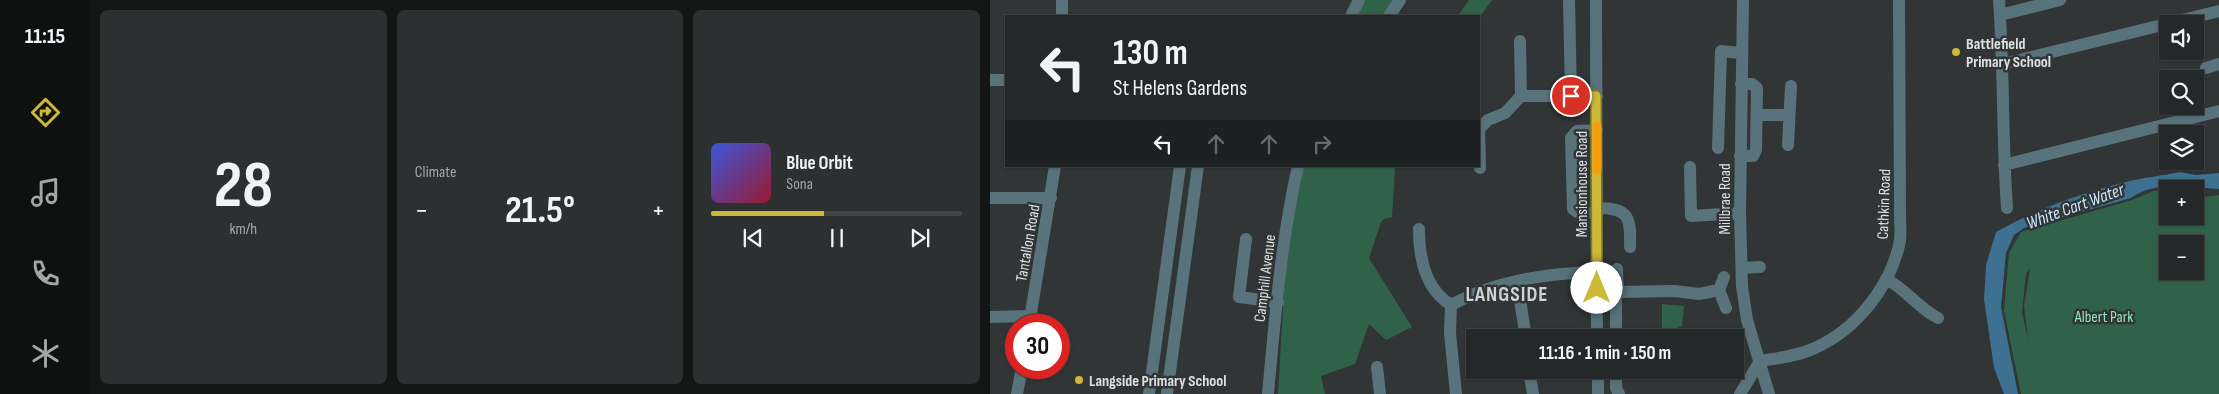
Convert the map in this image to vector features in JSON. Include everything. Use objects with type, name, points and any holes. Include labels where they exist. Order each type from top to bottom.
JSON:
[{"type":"street","points":[[1062,0],[1062,15]]},
{"type":"street","points":[[1352,15],[1359,0]]},
{"type":"street","points":[[1390,15],[1400,0]]},
{"type":"street","points":[[1569,0],[1571,96]]},
{"type":"street","name":"Mansionhouse Road","points":[[1596,0],[1598,329]]},
{"type":"street","name":"Millbrae Road","points":[[1743,0],[1740,156],[1742,268],[1746,313],[1769,394]]},
{"type":"street","name":"Cathkin Road","points":[[1760,362],[1815,348],[1835,337],[1864,310],[1886,279],[1896,254],[1900,238],[1899,0]]},
{"type":"street","points":[[1999,0],[2003,64],[2004,165],[2007,208]]},
{"type":"street","points":[[2000,15],[2060,0]]},
{"type":"street","points":[[2003,64],[2219,11]]},
{"type":"street","points":[[1480,128],[1488,120],[1505,113],[1520,96],[1520,41]]},
{"type":"street","points":[[1718,148],[1721,51],[1741,53]]},
{"type":"street","points":[[2206,68],[2219,64]]},
{"type":"street","points":[[990,80],[1005,80]]},
{"type":"street","points":[[1740,156],[1753,156],[1756,150],[1757,115],[1757,88],[1752,84],[1741,84]]},
{"type":"street","points":[[1788,145],[1791,86]]},
{"type":"street","points":[[1520,96],[1596,96]]},
{"type":"street","points":[[2004,165],[2219,111]]},
{"type":"street","points":[[1757,115],[1789,114]]},
{"type":"street","points":[[1597,130],[1577,131],[1572,138],[1573,209],[1577,212],[1616,208],[1625,214],[1630,226],[1630,247]]},
{"type":"street","name":"Tantallon Road","points":[[1031,314],[1055,167]]},
{"type":"street","points":[[1149,394],[1180,167]]},
{"type":"street","points":[[1167,394],[1198,167]]},
{"type":"street","name":"Camphill Avenue","points":[[1268,394],[1291,198],[1298,167]]},
{"type":"street","points":[[1690,167],[1691,216],[1740,213]]},
{"type":"street","points":[[990,198],[1051,198]]},
{"type":"street","points":[[1419,229],[1421,262],[1436,290],[1451,305],[1450,333],[1456,394]]},
{"type":"street","points":[[1246,239],[1239,297],[1278,302]]},
{"type":"street","points":[[1742,268],[1760,267]]},
{"type":"street","points":[[1616,329],[1617,269]]},
{"type":"street","points":[[1451,305],[1472,295],[1517,281],[1559,273],[1597,272]]},
{"type":"street","points":[[1724,277],[1719,290],[1726,308]]},
{"type":"street","points":[[1886,279],[1898,285],[1917,305],[1938,318]]},
{"type":"street","points":[[1517,281],[1525,329]]},
{"type":"street","points":[[1618,292],[1675,291],[1699,294],[1719,290]]},
{"type":"street","points":[[990,317],[1005,318]]},
{"type":"street","points":[[1740,394],[1760,362]]},
{"type":"street","points":[[1377,367],[1380,394]]},
{"type":"street","points":[[1018,394],[1020,379]]},
{"type":"street","points":[[1530,379],[1533,394]]},
{"type":"street","points":[[1598,379],[1598,394]]},
{"type":"street","points":[[1616,379],[1616,388],[1619,394]]},
{"type":"green space","points":[[1364,0],[1395,0],[1385,15],[1356,15]]},
{"type":"green space","points":[[1469,0],[1492,0],[1480,17],[1480,15],[1459,15]]},
{"type":"green space","points":[[1303,167],[1400,167],[1395,168],[1392,217],[1381,222],[1369,258],[1412,327],[1386,340],[1369,324],[1355,364],[1321,376],[1325,394],[1278,394],[1286,254]]},
{"type":"green space","name":"Albert Park","points":[[2159,191],[2159,225],[2204,225],[2204,197],[2219,195],[2219,394],[2021,394],[2004,311],[2009,253],[2021,232]],"holes":[[[2030,269],[2024,306],[2028,340],[2022,312],[2026,273]]]},
{"type":"green space","points":[[1662,304],[1684,306],[1682,326],[1677,329],[1662,329]]},
{"type":"water","name":"White Cart Water","points":[[2180,172],[2196,175],[2219,173],[2219,189],[2204,188],[2204,180],[2159,180],[2159,188],[2141,192],[2131,198],[2024,228],[2014,235],[2006,253],[2001,307],[2018,394],[2004,394],[1994,368],[1984,299],[1986,265],[1996,232],[2043,209],[2109,186]]},
{"type":"slow traffic","points":[[1597,126],[1597,170]]},
{"type":"place","name":"Battlefield Primary School","points":[[1956,52]]},
{"type":"place","name":"Langside Primary School","points":[[1079,380]]},
{"type":"district","name":"LANGSIDE","points":[[1507,294]]},
{"type":"route","points":[[1571,96],[1596,96],[1597,288]]}]
